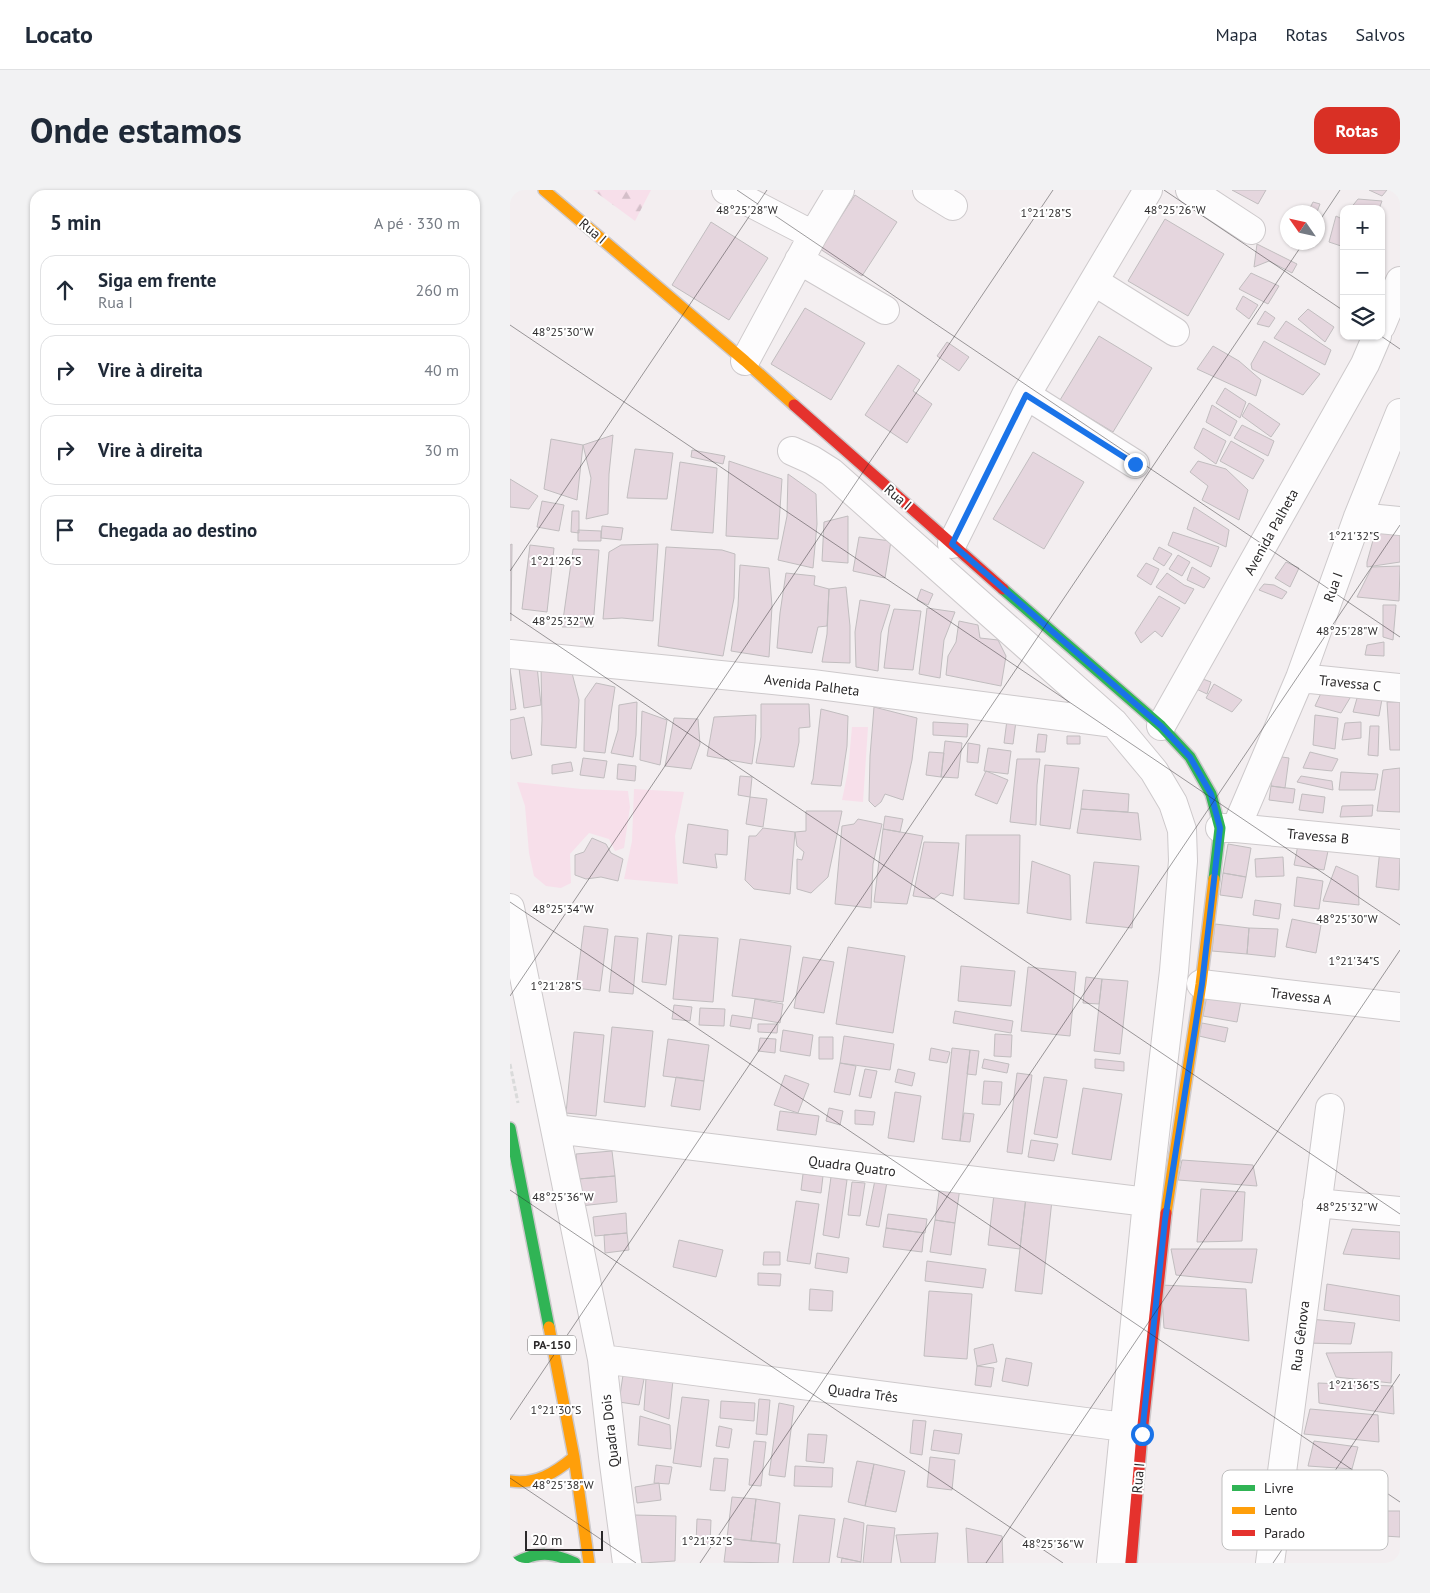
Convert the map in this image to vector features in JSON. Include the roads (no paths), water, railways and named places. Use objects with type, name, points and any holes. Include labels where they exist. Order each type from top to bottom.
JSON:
[{"type":"street","name":"Rua I","points":[[544,190],[745,361],[1161,726],[1190,757],[1228,828]]},
{"type":"street","points":[[726,190],[813,235]]},
{"type":"street","points":[[745,361],[799,260],[840,190]]},
{"type":"street","points":[[927,190],[953,206]]},
{"type":"street","points":[[952,544],[1026,395],[1148,190]]},
{"type":"street","points":[[1190,190],[1252,230]]},
{"type":"street","points":[[799,260],[885,310]]},
{"type":"street","points":[[1385,317],[1400,281]]},
{"type":"street","points":[[1094,282],[1175,332]]},
{"type":"street","name":"Avenida Palheta","points":[[1161,726],[1366,364],[1375,340]]},
{"type":"street","points":[[1026,395],[1135,464]]},
{"type":"street","name":"Rua I","points":[[1131,1563],[1142,1434],[1165,1220],[1228,828],[1300,678],[1358,516],[1400,413]]},
{"type":"street","points":[[792,452],[812,460],[831,472],[1114,724],[1154,771],[1173,803],[1182,830],[1182,861],[1174,971],[1147,1202],[1111,1563]]},
{"type":"street","points":[[1358,516],[1400,521]]},
{"type":"street","name":"Avenida Palheta","points":[[510,654],[812,684],[1114,724]]},
{"type":"street","name":"Travessa C","points":[[1300,678],[1400,688]]},
{"type":"street","name":"Travessa B","points":[[1228,828],[1400,844]]},
{"type":"street","name":"Quadra Dois","points":[[510,908],[602,1359],[627,1563]]},
{"type":"street","name":"Travessa A","points":[[1202,984],[1400,1007]]},
{"type":"street","name":"Rua Gênova","points":[[1282,1470],[1330,1108]]},
{"type":"street","name":"PA-150","points":[[510,1128],[574,1457],[589,1563]]},
{"type":"street","name":"Quadra Quatro","points":[[556,1129],[1147,1202]]},
{"type":"street","points":[[1317,1203],[1400,1211]]},
{"type":"street","name":"Quadra Três","points":[[602,1359],[1124,1427]]},
{"type":"street","points":[[510,1481],[517,1483],[537,1481],[555,1473],[574,1457]]},
{"type":"street","name":"Rua Gênova","points":[[1270,1563],[1272,1550]]},
{"type":"street","points":[[515,1563],[526,1556],[543,1553],[559,1555],[575,1563]]}]
